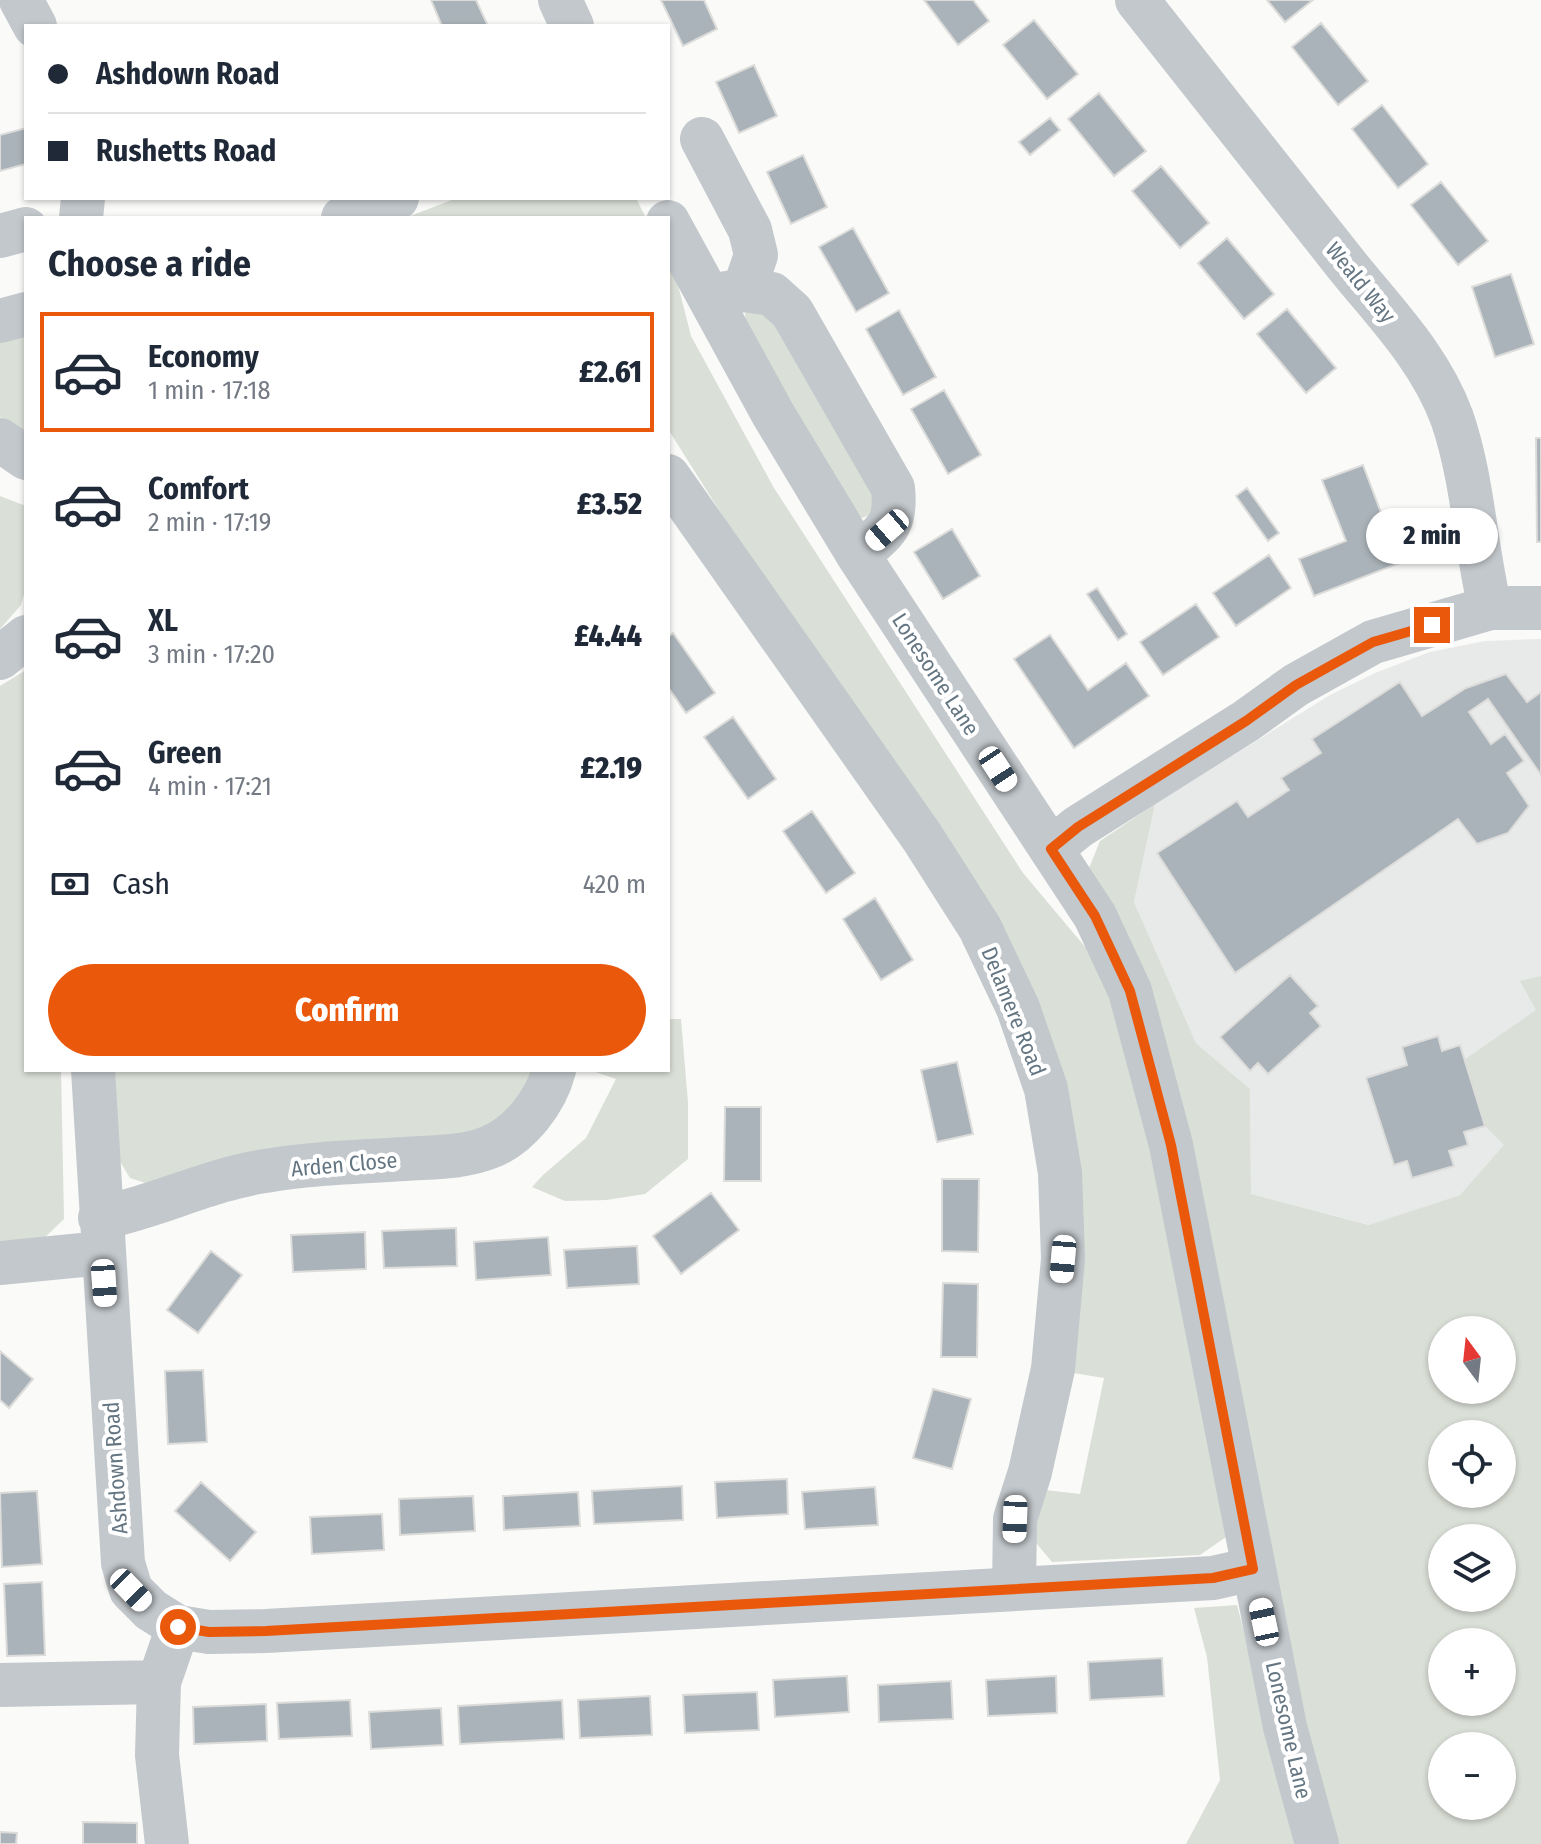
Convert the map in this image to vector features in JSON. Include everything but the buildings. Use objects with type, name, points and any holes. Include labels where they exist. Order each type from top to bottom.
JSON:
[{"type":"street","points":[[21,0],[34,24]]},
{"type":"street","points":[[560,0],[571,24]]},
{"type":"street","name":"Weald Way","points":[[1137,0],[1419,352],[1451,415],[1467,470],[1480,564],[1490,608]]},
{"type":"street","points":[[702,139],[750,230],[756,255],[727,293]]},
{"type":"street","points":[[348,216],[392,200]]},
{"type":"street","name":"Lonesome Lane","points":[[670,224],[727,293],[773,414],[858,555],[1095,916],[1130,991],[1171,1145],[1285,1727],[1317,1844]]},
{"type":"street","points":[[0,236],[24,230]]},
{"type":"street","points":[[727,293],[772,294],[792,312],[893,488],[895,510],[887,530],[858,555]]},
{"type":"street","points":[[0,321],[24,315]]},
{"type":"street","points":[[0,440],[24,457]]},
{"type":"street","name":"Delamere Road","points":[[670,479],[922,837],[980,928],[1018,1008],[1046,1089],[1060,1173],[1063,1259],[1053,1369],[1030,1472],[1015,1519],[1014,1589]]},
{"type":"street","points":[[1051,849],[1078,827],[1246,721],[1296,685],[1373,642],[1490,608],[1541,608]]},
{"type":"street","points":[[0,658],[24,639]]},
{"type":"street","name":"Ashdown Road","points":[[93,1072],[123,1563],[131,1590],[151,1610],[178,1627],[209,1632],[266,1631],[1213,1578],[1253,1569]]},
{"type":"street","name":"Arden Close","points":[[0,1263],[101,1236],[130,1212],[262,1171],[461,1155],[491,1147],[517,1131],[536,1108],[553,1072]]},
{"type":"street","points":[[167,1844],[157,1755],[159,1682],[178,1627]]},
{"type":"street","points":[[0,1685],[159,1682]]},
{"type":"shaded area","points":[[452,200],[637,200],[645,216],[410,216]]},
{"type":"shaded area","points":[[670,267],[677,281],[691,336],[774,488],[1023,873],[1102,967],[1144,1103],[1226,1537],[1200,1555],[1052,1562],[1036,1543],[1036,1519],[1045,1490],[1080,1494],[1104,1378],[1073,1373],[1068,1108],[811,656],[670,432]]},
{"type":"shaded area","points":[[767,309],[859,458],[878,512],[862,518],[850,512],[746,325],[745,312]]},
{"type":"shaded area","points":[[24,330],[24,433],[0,417],[0,337]]},
{"type":"shaded area","points":[[0,496],[24,505],[24,594],[21,605],[0,629]]},
{"type":"shaded area","points":[[1541,639],[1541,1134],[1520,1129],[1460,1195],[1370,1225],[1251,1194],[1250,1089],[1196,1043],[1134,902],[1155,804],[1330,695],[1375,673],[1430,652],[1485,641]]},
{"type":"shaded area","points":[[24,671],[24,1072],[61,1072],[64,1219],[40,1242],[0,1244],[0,686]]},
{"type":"shaded area","points":[[1155,804],[1134,902],[1196,1043],[1250,1089],[1251,1194],[1369,1225],[1460,1195],[1504,1145],[1485,1126],[1464,1060],[1536,1010],[1520,981],[1541,976],[1541,1844],[1336,1844],[1087,873],[1100,841]]},
{"type":"shaded area","points":[[670,1019],[681,1019],[688,1103],[688,1159],[645,1194],[606,1200],[565,1201],[532,1187],[586,1138],[616,1079],[596,1072],[670,1072]]},
{"type":"shaded area","points":[[111,1072],[536,1072],[525,1096],[490,1128],[158,1187],[130,1178],[116,1155]]},
{"type":"shaded area","points":[[1237,1605],[1301,1844],[1186,1844],[1220,1780],[1207,1657],[1194,1608]]},
{"type":"route","points":[[178,1627],[209,1632],[266,1631],[1213,1578],[1253,1569],[1171,1145],[1130,991],[1095,916],[1051,849],[1078,827],[1246,721],[1296,685],[1373,642],[1432,625]]}]
